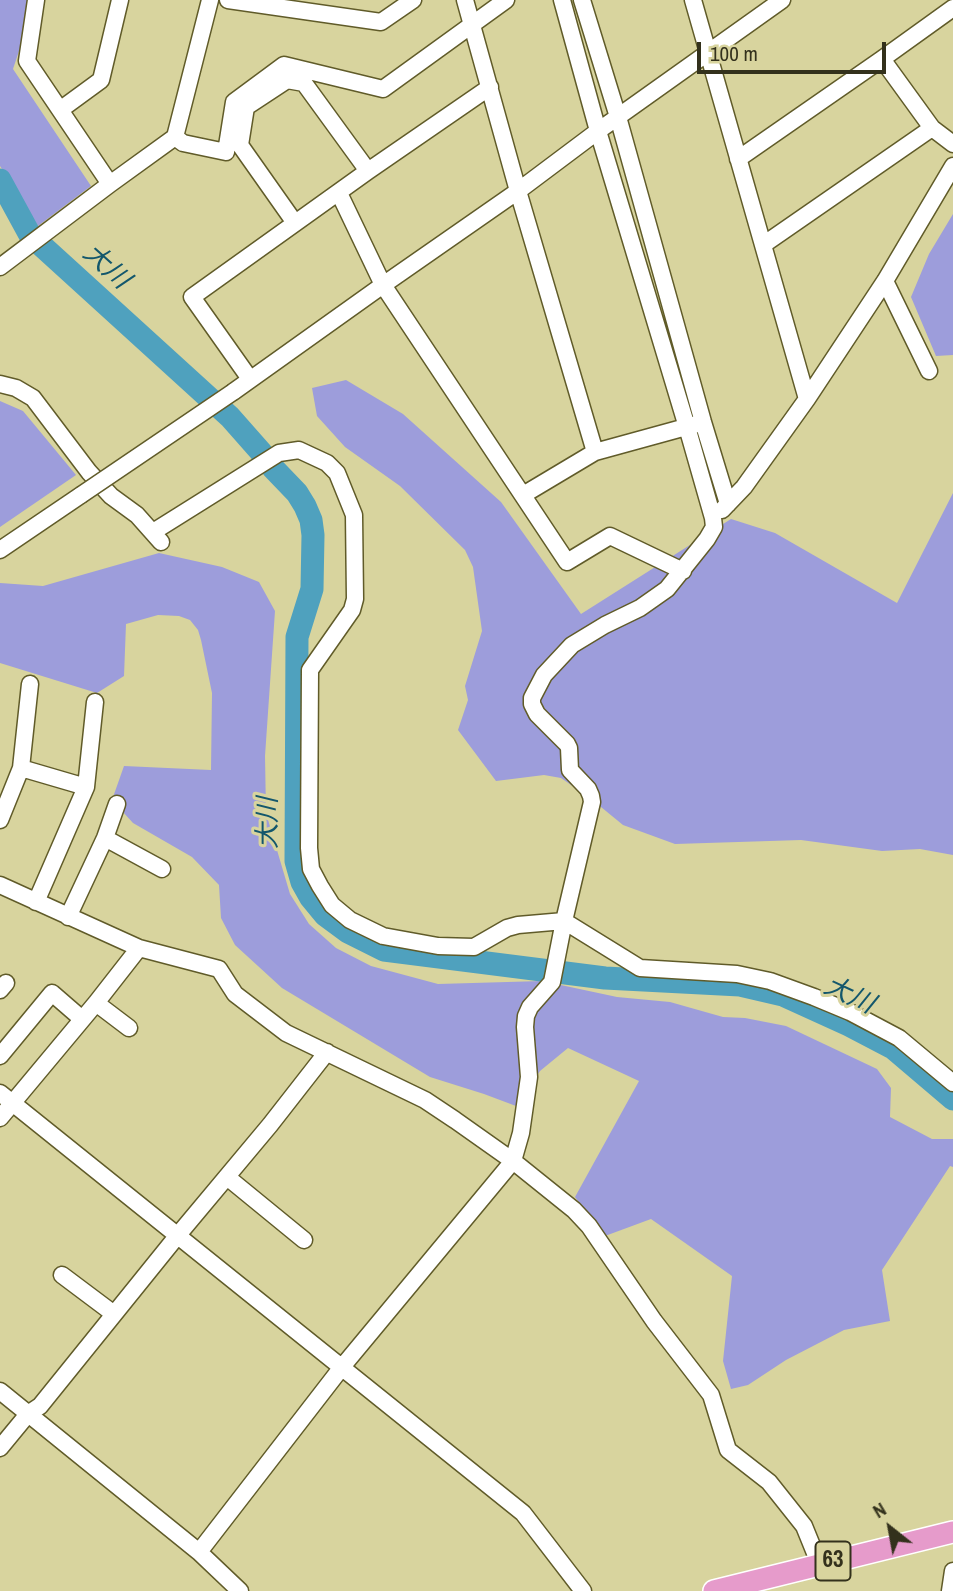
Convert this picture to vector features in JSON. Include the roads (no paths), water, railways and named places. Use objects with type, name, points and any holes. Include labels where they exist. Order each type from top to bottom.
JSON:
[{"type":"main road","name":"63","points":[[714,1591],[953,1532]]},
{"type":"street","points":[[36,0],[27,61],[110,184]]},
{"type":"street","points":[[60,110],[101,80],[120,0]]},
{"type":"street","points":[[0,267],[175,137],[210,0]]},
{"type":"street","points":[[228,0],[381,22],[413,0]]},
{"type":"street","points":[[465,0],[595,452]]},
{"type":"street","points":[[175,137],[183,143],[226,152],[234,102],[284,65],[383,89],[506,0]]},
{"type":"street","points":[[562,0],[598,131],[695,424],[728,504]]},
{"type":"street","points":[[199,1552],[342,1367],[513,1161],[521,1133],[529,1077],[526,1016],[530,1007],[552,982],[592,802],[588,789],[570,770],[568,744],[537,714],[532,698],[544,675],[572,645],[640,608],[667,589],[714,527],[695,424],[618,117],[582,0]]},
{"type":"street","points":[[693,0],[807,399]]},
{"type":"street","points":[[0,550],[233,392],[782,0]]},
{"type":"street","points":[[738,159],[953,8]]},
{"type":"street","points":[[882,59],[932,128],[953,144]]},
{"type":"street","points":[[296,223],[240,145],[246,107],[287,80],[304,83],[368,171]]},
{"type":"street","points":[[250,379],[192,297],[490,87]]},
{"type":"street","points":[[763,246],[932,128]]},
{"type":"street","points":[[713,518],[744,487],[807,399],[885,281],[953,166]]},
{"type":"street","points":[[339,193],[383,285],[567,562],[610,536],[683,571]]},
{"type":"street","points":[[885,281],[929,371]]},
{"type":"street","points":[[0,384],[16,388],[33,398],[89,472],[111,496],[137,515],[157,537],[279,453],[299,450],[327,463],[337,473],[354,515],[355,599],[352,610],[310,670],[309,848],[310,869],[332,905],[350,920],[383,936],[403,941],[474,947],[507,928],[564,921],[640,968],[737,974],[770,981],[814,996],[899,1038],[953,1083]]},
{"type":"street","points":[[523,495],[595,452],[695,424]]},
{"type":"street","points":[[0,820],[19,774],[30,684]]},
{"type":"street","points":[[36,902],[86,787],[95,702]]},
{"type":"street","points":[[0,778],[19,774],[86,787]]},
{"type":"street","points":[[68,916],[117,804]]},
{"type":"street","points":[[104,838],[162,869]]},
{"type":"street","points":[[0,885],[139,948],[219,970],[235,994],[286,1033],[425,1100],[513,1161],[574,1210],[589,1226],[654,1321],[711,1395],[728,1450],[769,1482],[804,1526],[817,1558],[812,1566]]},
{"type":"street","points":[[0,1118],[6,1098],[96,1003],[139,948]]},
{"type":"street","points":[[0,1056],[52,993],[82,1018]]},
{"type":"street","points":[[96,1003],[129,1028]]},
{"type":"street","points":[[0,1448],[28,1414],[40,1406],[327,1052]]},
{"type":"street","points":[[6,1098],[523,1513],[583,1591]]},
{"type":"street","points":[[227,1177],[304,1240]]},
{"type":"street","points":[[62,1275],[114,1314]]},
{"type":"street","points":[[0,1391],[199,1552],[240,1591]]},
{"type":"street","points":[[950,1591],[953,1571]]},
{"type":"waterway","name":"大川","points":[[0,180],[30,235],[230,417],[297,493],[305,506],[313,535],[312,589],[297,637],[296,861],[302,882],[325,915],[348,932],[384,950],[605,978],[740,985],[783,995],[893,1048],[953,1099]]}]
